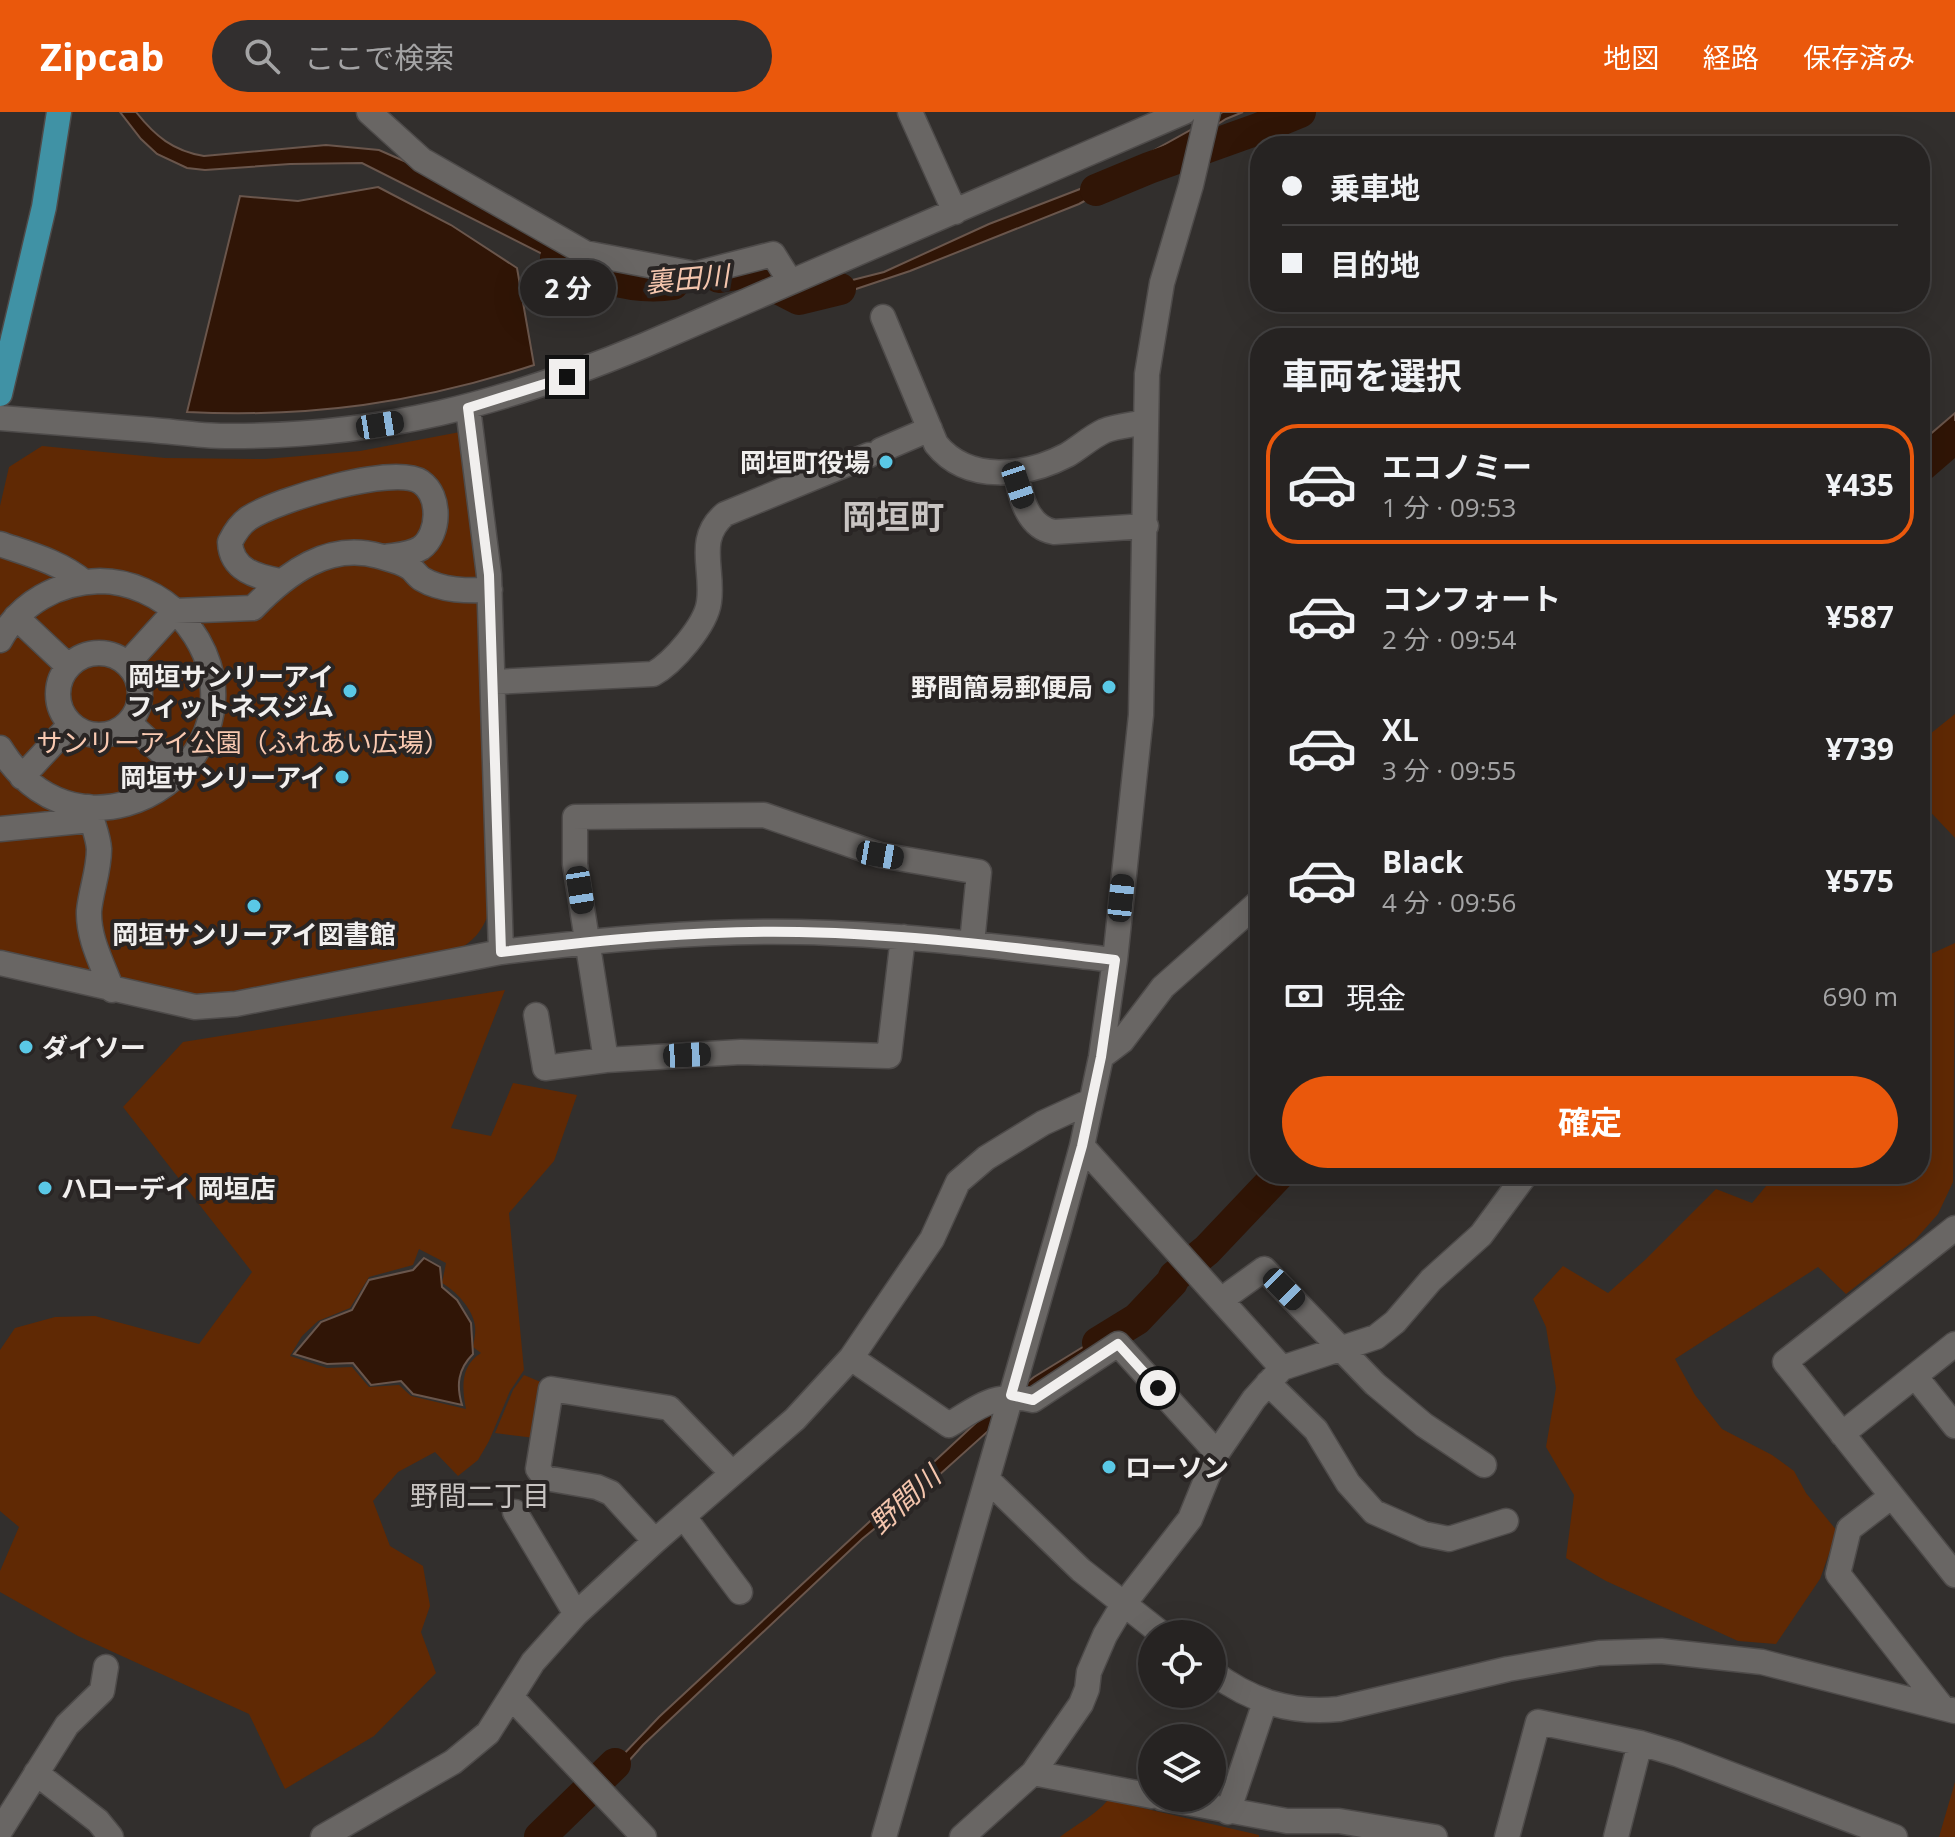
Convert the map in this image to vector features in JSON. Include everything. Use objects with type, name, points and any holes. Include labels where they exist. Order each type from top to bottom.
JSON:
[{"type":"main road","points":[[0,394],[44,207],[59,112]]},
{"type":"street","points":[[369,112],[422,160],[585,253],[695,274],[773,254],[790,281]]},
{"type":"street","points":[[910,112],[955,212]]},
{"type":"street","points":[[0,418],[223,436],[358,429],[468,408],[567,377],[1184,112]]},
{"type":"street","points":[[884,1837],[1082,1146],[1101,1057],[1115,960],[1144,687],[1147,374],[1162,283],[1191,185],[1208,112]]},
{"type":"street","points":[[883,317],[936,444],[946,457],[964,465],[998,473],[1034,470],[1104,431],[1146,422]]},
{"type":"street","points":[[468,408],[490,590],[501,952]]},
{"type":"street","points":[[494,682],[653,674],[667,666],[702,621],[709,602],[707,553],[713,524],[725,514],[930,429]]},
{"type":"street","points":[[1016,472],[1028,514],[1042,530],[1054,532],[1146,526]]},
{"type":"street","points":[[280,581],[245,571],[234,559],[230,542],[246,519],[327,489],[357,482],[397,476],[423,483],[435,506],[432,534],[418,550],[381,557]]},
{"type":"street","points":[[0,544],[63,568],[84,582]]},
{"type":"street","points":[[127,664],[175,611],[253,608],[296,570],[333,554],[354,552],[381,557],[411,567],[422,579],[439,585],[456,590],[490,590]]},
{"type":"street","points":[[0,640],[27,606],[54,590],[84,582],[104,581],[133,587],[159,599],[175,611],[201,646],[209,667],[212,689],[211,712],[205,733],[196,753],[170,783],[140,800],[90,813],[0,829]]},
{"type":"street","points":[[16,617],[68,666]]},
{"type":"street","points":[[98,652],[119,657],[127,664],[140,687],[136,712],[129,723],[110,734],[79,731],[59,706],[57,695],[58,685],[68,666],[77,659],[98,652]]},
{"type":"street","points":[[129,723],[182,771]]},
{"type":"street","points":[[22,777],[71,724]]},
{"type":"street","points":[[0,748],[22,777],[53,798],[90,813],[97,833],[99,863],[89,922],[112,990]]},
{"type":"street","points":[[606,1060],[575,864],[575,817],[764,815],[880,855],[979,872],[972,943]]},
{"type":"street","points":[[1101,1057],[1122,1041],[1163,987],[1250,910]]},
{"type":"street","points":[[0,963],[195,1007],[236,1004],[501,952],[681,933],[799,932],[903,937],[1115,960]]},
{"type":"street","points":[[536,1015],[545,1068],[606,1060],[741,1052],[889,1056],[903,937]]},
{"type":"street","points":[[323,1837],[453,1762],[488,1733],[533,1662],[576,1614],[795,1419],[851,1358],[932,1239],[958,1182],[986,1158],[1043,1123],[1091,1101]]},
{"type":"street","points":[[1082,1146],[1221,1300],[1316,1430],[1348,1483],[1374,1512],[1424,1534],[1449,1539],[1506,1521]]},
{"type":"street","points":[[962,1837],[1033,1773],[1081,1704],[1089,1672],[1123,1605],[1190,1519],[1217,1453],[1254,1399],[1275,1375],[1376,1337],[1395,1322],[1431,1280],[1481,1235],[1519,1184]]},
{"type":"street","points":[[1955,1228],[1785,1362],[1955,1575]]},
{"type":"street","points":[[1221,1300],[1264,1269],[1375,1384],[1424,1425],[1484,1465]]},
{"type":"street","points":[[851,1358],[949,1425],[989,1401],[1011,1395],[1033,1400],[1118,1344],[1217,1453]]},
{"type":"street","points":[[1842,1434],[1955,1344]]},
{"type":"street","points":[[1915,1376],[1955,1426]]},
{"type":"street","points":[[655,1541],[611,1493],[597,1487],[545,1478],[538,1469],[551,1389],[669,1408],[732,1473]]},
{"type":"street","points":[[988,1480],[1081,1570],[1143,1620]]},
{"type":"street","points":[[1892,1496],[1849,1529],[1838,1574],[1948,1709]]},
{"type":"street","points":[[515,1512],[576,1614]]},
{"type":"street","points":[[684,1517],[740,1592]]},
{"type":"street","points":[[1226,1681],[1265,1702],[1311,1712],[1339,1709],[1508,1669],[1599,1653],[1661,1651],[1762,1662],[1948,1709]]},
{"type":"street","points":[[0,1831],[67,1725],[102,1691],[106,1667]]},
{"type":"street","points":[[511,1697],[644,1837]]},
{"type":"street","points":[[1265,1702],[1228,1812],[1287,1821],[1339,1821],[1435,1837]]},
{"type":"street","points":[[1507,1837],[1538,1722],[1640,1743],[1677,1754],[1895,1837]]},
{"type":"street","points":[[1616,1837],[1640,1743]]},
{"type":"street","points":[[36,1773],[98,1821],[111,1837]]},
{"type":"street","points":[[1033,1773],[1138,1793]]},
{"type":"green space","name":"サンリーアイ公園（ふれあい広場）","points":[[460,432],[477,558],[489,912],[476,936],[455,951],[214,995],[190,995],[0,952],[0,506],[9,467],[42,446],[165,458],[265,459],[360,451]]},
{"type":"green space","points":[[1955,714],[1955,838],[1930,812],[1930,734]]},
{"type":"green space","points":[[1955,943],[1953,1182],[1938,1214],[1915,1240],[1846,1294],[1818,1267],[1675,1359],[1695,1395],[1722,1429],[1772,1455],[1794,1471],[1806,1493],[1837,1531],[1820,1579],[1776,1644],[1738,1641],[1606,1581],[1566,1558],[1574,1495],[1546,1447],[1556,1388],[1546,1327],[1533,1299],[1563,1266],[1608,1293],[1716,1189],[1752,1203],[1768,1184],[1930,1184],[1930,954]]},
{"type":"green space","points":[[505,990],[451,1128],[491,1136],[513,1083],[577,1095],[554,1161],[509,1213],[524,1370],[510,1391],[489,1441],[478,1460],[458,1476],[435,1452],[398,1472],[373,1501],[390,1546],[423,1566],[430,1606],[421,1632],[436,1673],[374,1736],[285,1789],[249,1714],[78,1636],[0,1592],[0,1571],[19,1527],[0,1511],[0,1350],[15,1328],[55,1317],[95,1316],[199,1344],[252,1272],[123,1107],[183,1042]],"holes":[[[419,1249],[446,1263],[442,1283],[458,1296],[471,1313],[475,1329],[473,1347],[481,1353],[469,1364],[464,1378],[466,1409],[411,1396],[399,1385],[369,1387],[352,1367],[327,1368],[290,1356],[302,1336],[318,1321],[350,1308],[369,1277],[413,1265]]]},
{"type":"green space","points":[[524,1375],[543,1383],[535,1438],[495,1433],[513,1390]]},
{"type":"green space","points":[[1955,1782],[1955,1837],[1939,1837]]},
{"type":"green space","points":[[1108,1800],[1138,1807],[1138,1812],[1160,1812],[1259,1837],[1060,1837]]},
{"type":"water","name":"裏田川","points":[[120,112],[136,112],[166,141],[204,156],[326,145],[379,150],[404,161],[575,260],[745,269],[809,291],[884,272],[989,224],[1093,184],[1223,112],[1243,112],[1079,204],[910,271],[823,300],[807,302],[764,280],[745,278],[682,293],[653,290],[576,271],[362,163],[205,170],[187,168],[157,154]]},
{"type":"water","points":[[378,187],[451,225],[517,268],[534,365],[448,389],[363,405],[277,413],[187,412],[240,196],[298,201]]},
{"type":"water","points":[[1955,413],[1955,428],[1930,449],[1930,434]]},
{"type":"water","name":"野間川","points":[[1273,1184],[1286,1184],[1153,1306],[1106,1342],[1035,1389],[928,1485],[862,1539],[643,1745],[561,1837],[545,1837],[659,1717],[979,1420],[1034,1377],[1117,1326],[1195,1253],[1241,1217]]},
{"type":"water","points":[[424,1258],[440,1267],[442,1287],[457,1300],[471,1323],[473,1354],[461,1371],[459,1391],[462,1405],[413,1394],[401,1381],[371,1385],[353,1363],[327,1364],[294,1354],[321,1322],[352,1310],[369,1280],[413,1270]]},
{"type":"waterway","name":"裏田川","points":[[1096,190],[1300,112]]},
{"type":"waterway","name":"裏田川","points":[[556,258],[613,280],[643,285],[673,284]]},
{"type":"waterway","name":"裏田川","points":[[719,277],[746,272],[799,299],[840,289]]},
{"type":"waterway","name":"野間川","points":[[1930,458],[1955,437]]},
{"type":"waterway","name":"野間川","points":[[1098,1343],[1137,1319],[1174,1277],[1207,1250],[1270,1184]]},
{"type":"waterway","name":"野間川","points":[[540,1837],[615,1764]]},
{"type":"place","name":"岡垣町役場","points":[[886,462]]},
{"type":"place","name":"野間簡易郵便局","points":[[1109,687]]},
{"type":"place","name":"岡垣サンリーアイ フィットネスジム","points":[[350,691]]},
{"type":"place","name":"岡垣サンリーアイ","points":[[342,777]]},
{"type":"place","name":"岡垣サンリーアイ図書館","points":[[254,906]]},
{"type":"place","name":"ダイソー","points":[[26,1047]]},
{"type":"place","name":"ハローデイ 岡垣店","points":[[45,1188]]},
{"type":"place","name":"ローソン","points":[[1109,1467]]},
{"type":"district","name":"岡垣町","points":[[893,516]]},
{"type":"district","name":"野間二丁目","points":[[480,1495]]},
{"type":"route","points":[[567,377],[468,408],[489,575],[501,952],[681,933],[799,932],[972,943],[1115,960],[1101,1057],[1082,1146],[1011,1395],[1033,1400],[1118,1344],[1158,1388]]}]
